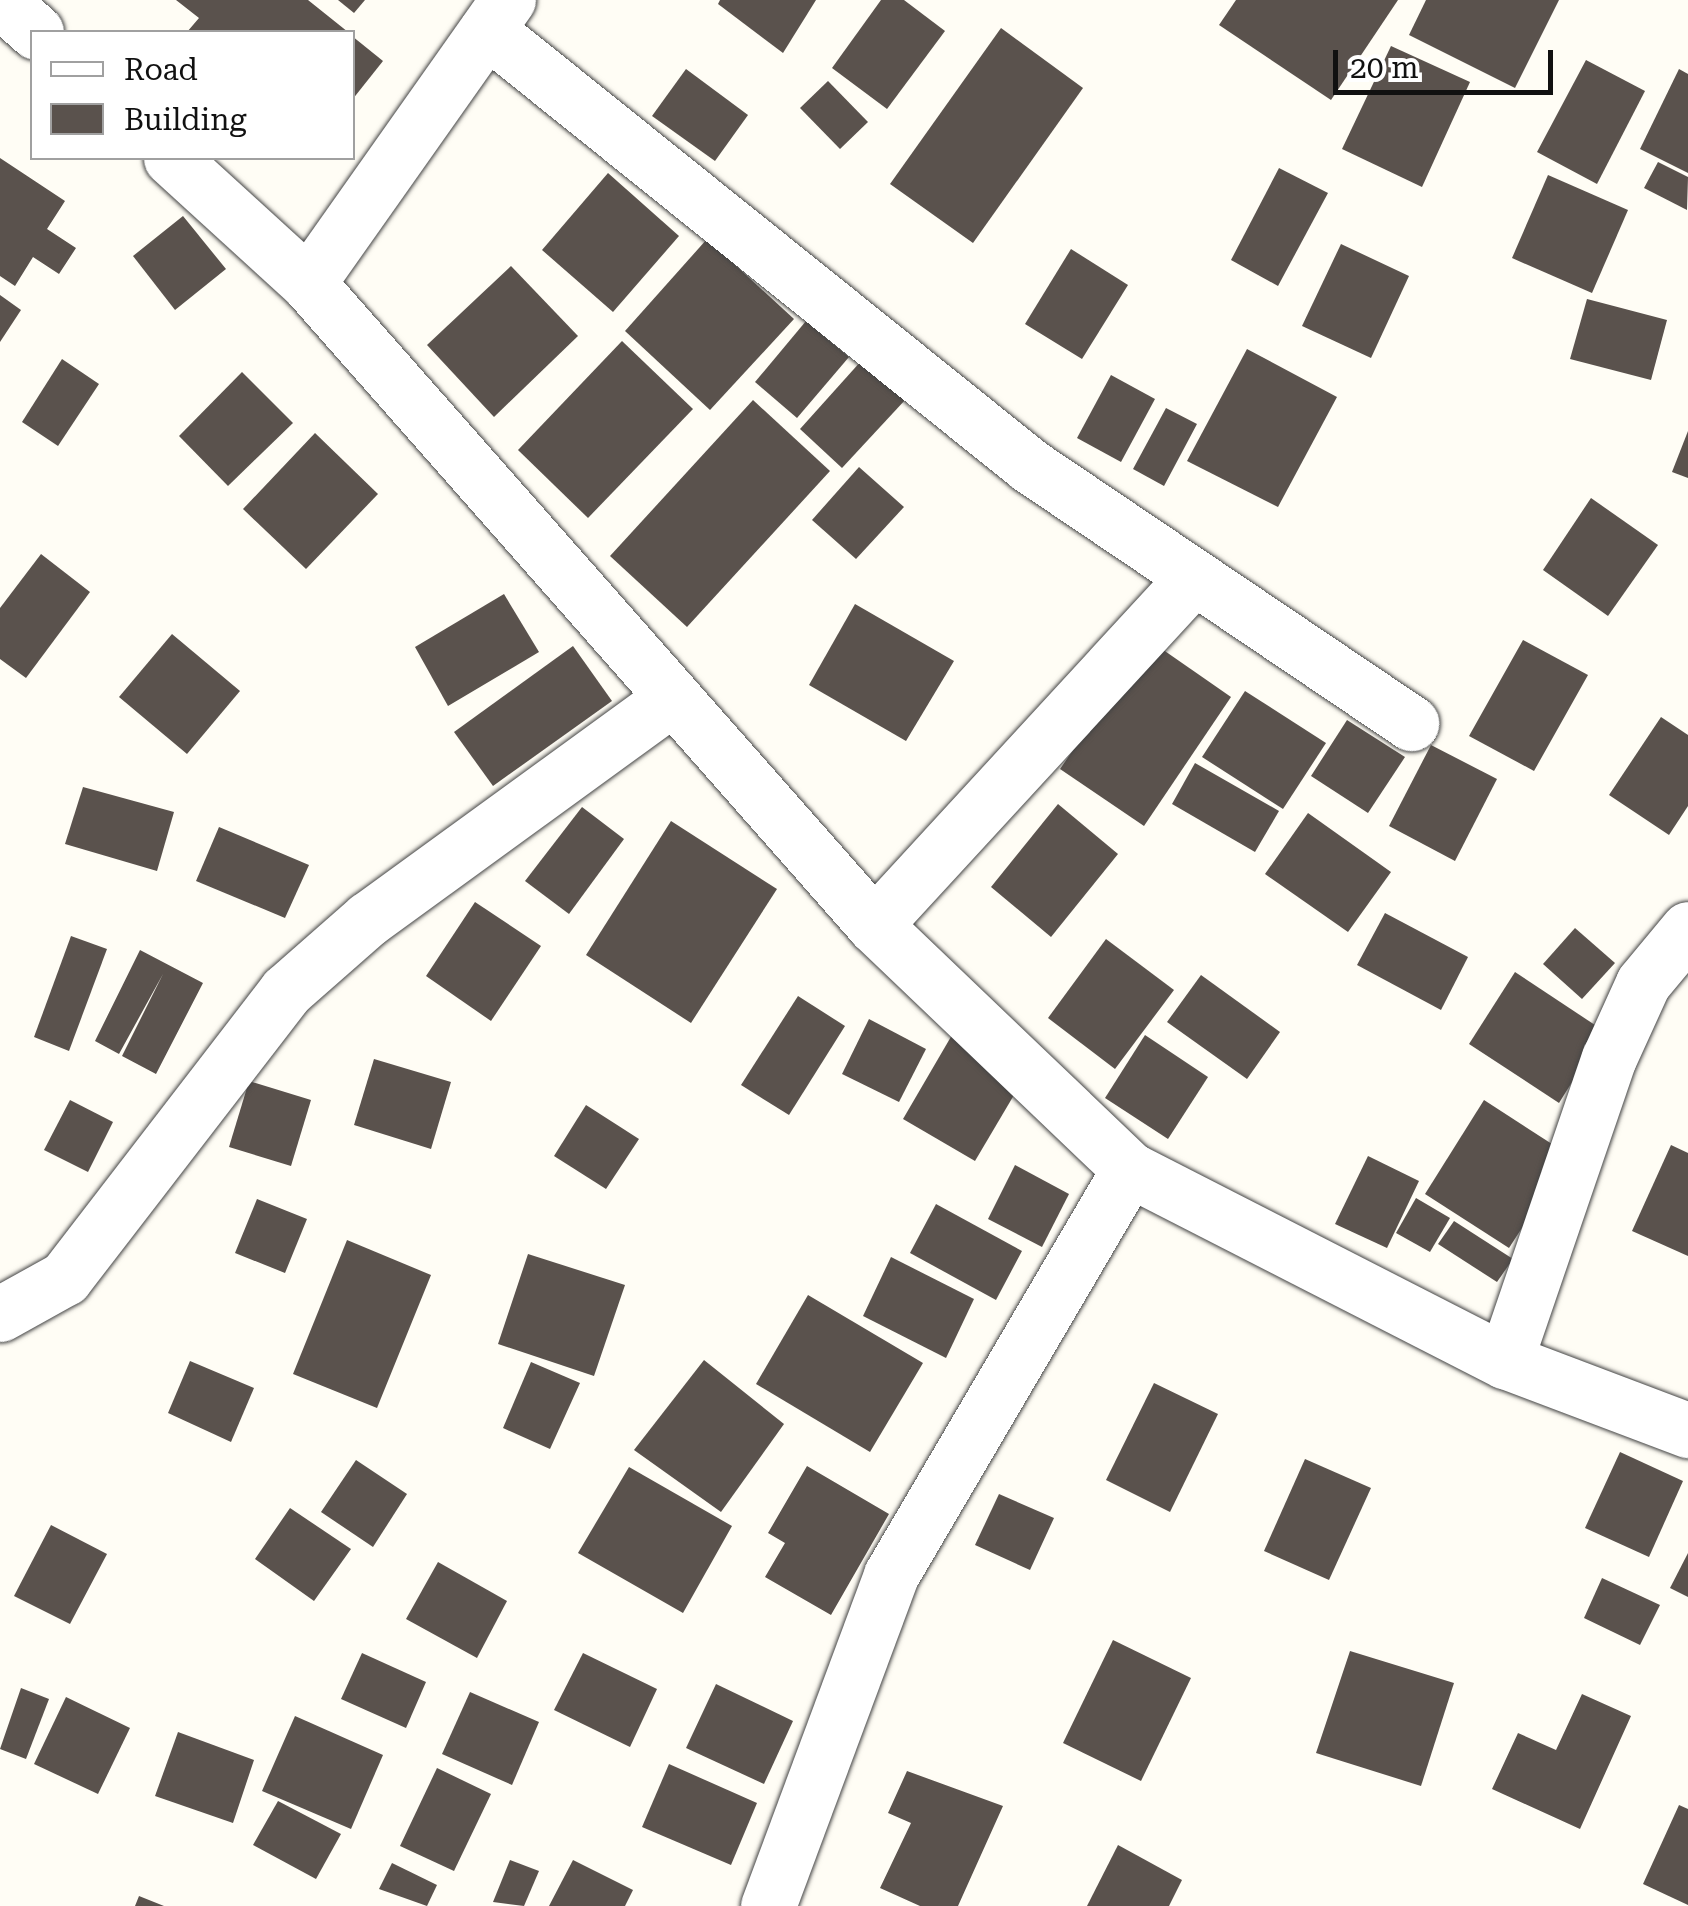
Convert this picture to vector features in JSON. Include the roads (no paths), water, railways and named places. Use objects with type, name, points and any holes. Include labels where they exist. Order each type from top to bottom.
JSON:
[{"type":"street","points":[[0,0],[34,30]]},
{"type":"street","points":[[308,283],[498,15],[1030,466],[1410,723]]},
{"type":"street","points":[[174,160],[308,283],[874,925],[1129,1169],[1505,1360],[1688,1430]]},
{"type":"street","points":[[874,925],[1192,579]]},
{"type":"street","points":[[0,1314],[65,1278],[286,992],[368,919],[671,699]]},
{"type":"street","points":[[1505,1360],[1609,1058],[1643,983],[1688,929]]},
{"type":"street","points":[[768,1906],[891,1575],[1129,1169]]}]
